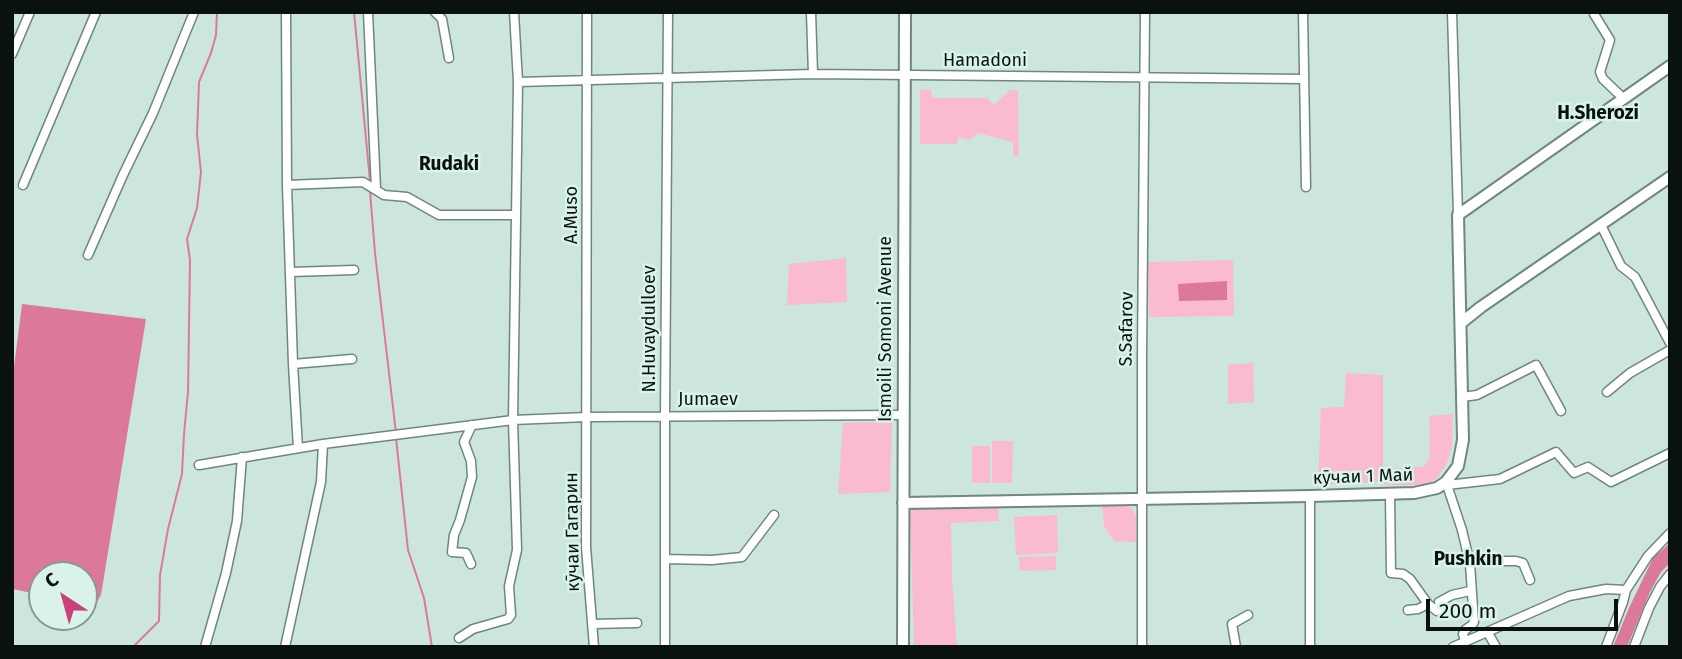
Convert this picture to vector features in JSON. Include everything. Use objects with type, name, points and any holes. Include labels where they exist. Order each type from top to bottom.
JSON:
[{"type":"main road","name":"Ismoili Somoni Avenue","points":[[903,647],[905,12]]},
{"type":"main road","points":[[1447,483],[1458,466],[1463,440],[1458,215],[1670,66]]},
{"type":"main road","points":[[1461,323],[1668,181]]},
{"type":"main road","name":"кӯчаи 1 Май","points":[[903,503],[1390,494],[1425,491],[1447,483]]},
{"type":"street","points":[[12,54],[30,12]]},
{"type":"street","points":[[23,185],[96,12]]},
{"type":"street","points":[[88,255],[153,113],[194,12]]},
{"type":"street","points":[[286,12],[287,185],[298,448]]},
{"type":"street","points":[[368,12],[376,189]]},
{"type":"street","points":[[435,12],[442,19],[449,58]]},
{"type":"street","points":[[459,638],[473,629],[508,619],[511,615],[509,586],[517,550],[513,420],[518,82],[514,12]]},
{"type":"street","name":"A.Muso","points":[[587,12],[587,417]]},
{"type":"street","name":"N.Huvaydulloev","points":[[666,647],[668,12]]},
{"type":"street","points":[[811,12],[813,75]]},
{"type":"street","name":"S.Safarov","points":[[1142,647],[1145,12]]},
{"type":"street","points":[[1303,12],[1306,187]]},
{"type":"street","points":[[1452,12],[1458,215]]},
{"type":"street","points":[[1594,14],[1610,40],[1600,72],[1603,79],[1623,98]]},
{"type":"street","name":"Hamadoni","points":[[518,82],[813,75],[1304,79]]},
{"type":"street","points":[[287,185],[363,181],[384,195],[407,197],[439,215],[516,215]]},
{"type":"street","points":[[1601,225],[1621,266],[1635,277],[1670,343]]},
{"type":"street","points":[[291,272],[354,270]]},
{"type":"street","points":[[1607,392],[1630,373],[1670,350]]},
{"type":"street","points":[[293,364],[352,359]]},
{"type":"street","points":[[1462,397],[1477,395],[1536,365],[1561,411]]},
{"type":"street","name":"Jumaev","points":[[199,464],[323,444],[513,420],[904,415]]},
{"type":"street","name":"кӯчаи Гагарин","points":[[587,417],[586,547],[594,647]]},
{"type":"street","points":[[471,564],[466,553],[452,552],[454,535],[472,477],[471,461],[464,442],[472,425]]},
{"type":"street","points":[[285,647],[321,482],[323,444]]},
{"type":"street","points":[[1465,641],[1463,634],[1474,622],[1469,560],[1447,483],[1500,479],[1556,452],[1574,473],[1588,467],[1611,482],[1670,453]]},
{"type":"street","points":[[205,647],[226,573],[237,521],[242,457]]},
{"type":"street","points":[[1390,494],[1391,573],[1403,574],[1410,579],[1428,604],[1437,611],[1441,609],[1439,602],[1452,595],[1471,591]]},
{"type":"street","points":[[1310,496],[1310,647]]},
{"type":"street","points":[[665,559],[712,560],[742,557],[774,515]]},
{"type":"street","points":[[1606,647],[1626,590],[1648,556],[1670,533]]},
{"type":"street","points":[[1469,560],[1496,559],[1523,563],[1530,580]]},
{"type":"street","points":[[1634,647],[1649,608],[1670,575]]},
{"type":"street","points":[[1453,647],[1570,596],[1606,589],[1626,590]]},
{"type":"street","points":[[1408,610],[1428,604]]},
{"type":"street","points":[[1236,647],[1233,624],[1248,615]]},
{"type":"street","points":[[593,624],[637,623]]},
{"type":"street","points":[[1489,633],[1496,647]]},
{"type":"shaded area","points":[[931,89],[932,98],[987,98],[994,105],[1010,90],[1018,90],[1019,156],[1013,156],[1013,142],[978,133],[970,140],[958,137],[957,144],[920,144],[920,90]]},
{"type":"shaded area","points":[[846,258],[847,302],[787,305],[789,264]]},
{"type":"shaded area","points":[[1233,260],[1234,316],[1149,317],[1148,262]]},
{"type":"shaded area","points":[[1227,281],[1227,300],[1179,301],[1178,284]]},
{"type":"shaded area","points":[[22,304],[146,319],[98,600],[98,561],[28,561],[28,592],[12,589],[12,383]]},
{"type":"shaded area","points":[[1253,363],[1254,402],[1228,404],[1228,365]]},
{"type":"shaded area","points":[[1346,373],[1383,375],[1383,482],[1318,485],[1321,408],[1344,407]]},
{"type":"shaded area","points":[[1453,414],[1452,447],[1446,466],[1434,481],[1423,485],[1384,485],[1386,469],[1423,467],[1430,458],[1429,416]]},
{"type":"shaded area","points":[[892,422],[890,492],[838,494],[843,423]]},
{"type":"shaded area","points":[[992,441],[1013,441],[1012,483],[992,483]]},
{"type":"shaded area","points":[[972,446],[990,446],[990,483],[972,483]]},
{"type":"shaded area","points":[[1102,504],[1132,508],[1136,516],[1136,542],[1115,541],[1111,537],[1104,526]]},
{"type":"shaded area","points":[[910,507],[998,507],[999,521],[951,523],[957,647],[914,647]]},
{"type":"shaded area","points":[[1057,515],[1058,553],[1016,555],[1014,517]]},
{"type":"shaded area","points":[[1670,543],[1670,563],[1661,572],[1650,592],[1627,647],[1613,647],[1653,558]]},
{"type":"shaded area","points":[[1056,556],[1056,570],[1020,571],[1019,557]]},
{"type":"waterway","points":[[133,647],[159,621],[160,575],[182,474],[188,392],[190,260],[187,239],[197,208],[201,172],[197,135],[199,82],[216,35],[217,12]]},
{"type":"waterway","points":[[354,12],[370,181]]},
{"type":"waterway","points":[[370,191],[396,433]]},
{"type":"waterway","points":[[396,438],[408,550],[424,598],[432,647]]},
{"type":"district","name":"H.Sherozi","points":[[1598,114]]},
{"type":"district","name":"Rudaki","points":[[449,165]]},
{"type":"district","name":"Pushkin","points":[[1468,560]]}]
